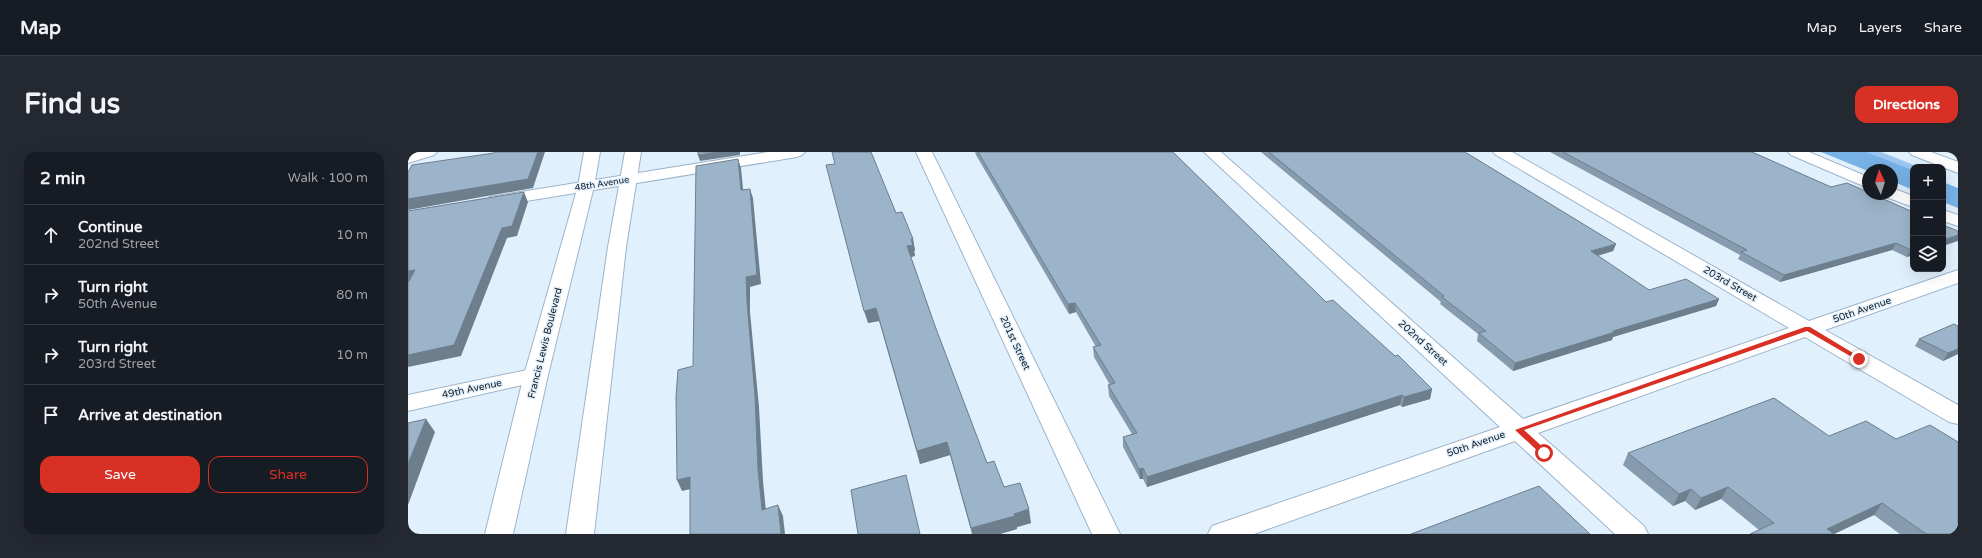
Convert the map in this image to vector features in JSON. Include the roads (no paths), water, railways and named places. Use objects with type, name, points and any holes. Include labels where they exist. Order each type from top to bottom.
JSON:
[{"type":"main road","points":[[408,158],[429,152]]},
{"type":"main road","name":"Francis Lewis Boulevard","points":[[498,534],[536,375],[586,186],[592,152]]},
{"type":"main road","points":[[580,534],[617,247],[633,152]]},
{"type":"main road","name":"48th Avenue","points":[[484,203],[797,152]]},
{"type":"main road","name":"201st Street","points":[[924,152],[1106,534]]},
{"type":"main road","name":"202nd Street","points":[[1212,152],[1634,534]]},
{"type":"main road","name":"203rd Street","points":[[1501,152],[1958,416]]},
{"type":"main road","points":[[1796,152],[1862,180]]},
{"type":"main road","points":[[1916,152],[1958,168]]},
{"type":"main road","points":[[1898,196],[1910,201]]},
{"type":"main road","points":[[1946,216],[1958,221]]},
{"type":"main road","name":"50th Avenue","points":[[1222,534],[1958,276]]},
{"type":"main road","name":"49th Avenue","points":[[408,403],[536,375]]}]
